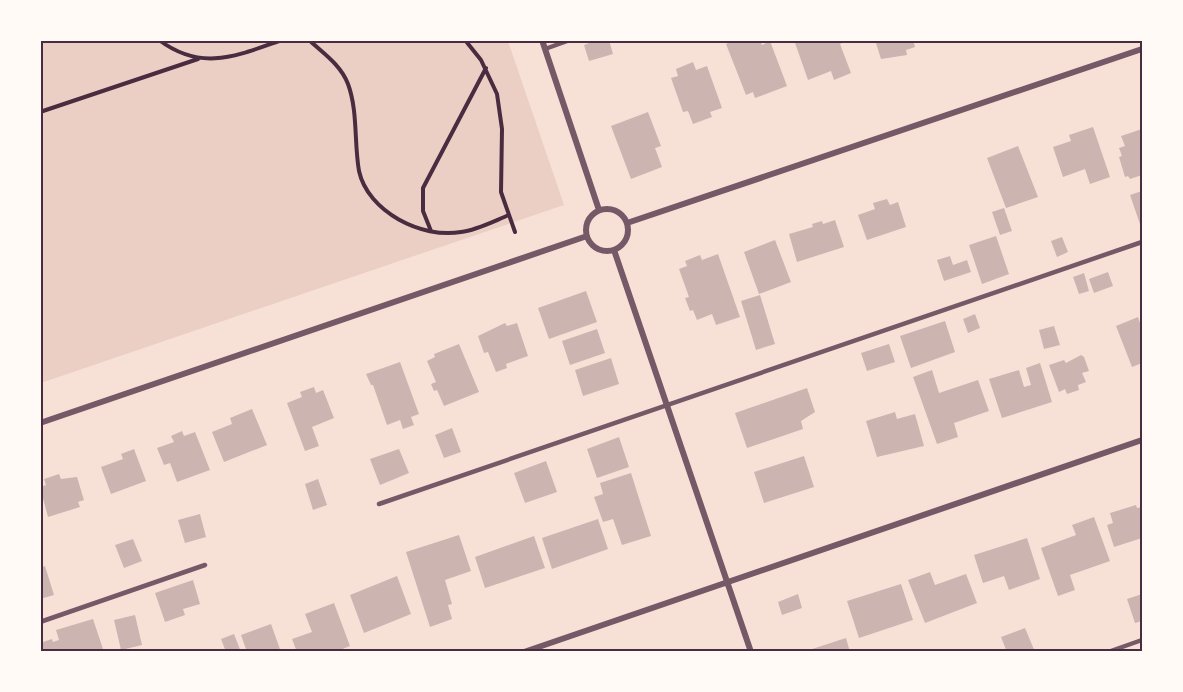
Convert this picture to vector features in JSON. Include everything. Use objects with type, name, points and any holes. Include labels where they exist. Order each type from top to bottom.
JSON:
[{"type":"street","points":[[542,40],[599,210]]},
{"type":"street","points":[[627,223],[1143,49]]},
{"type":"street","points":[[599,210],[615,210],[627,223],[626,239],[614,250],[598,249],[587,236],[586,224],[589,217],[599,210]]},
{"type":"street","points":[[40,423],[587,236]]},
{"type":"street","points":[[614,250],[751,651]]},
{"type":"street","points":[[524,651],[1143,440]]},
{"type":"lane","points":[[545,49],[570,40]]},
{"type":"lane","points":[[379,504],[1143,242]]},
{"type":"lane","points":[[40,622],[205,565]]},
{"type":"lane","points":[[1108,651],[1143,640]]},
{"type":"path","points":[[159,40],[184,56],[198,59],[222,58],[282,40]]},
{"type":"path","points":[[309,40],[335,63],[348,85],[360,174],[374,200],[399,220],[432,231],[461,232],[509,215]]},
{"type":"path","points":[[465,40],[486,68],[497,94],[501,113],[501,192],[515,232]]},
{"type":"path","points":[[40,112],[198,59]]},
{"type":"path","points":[[432,231],[423,211],[423,188],[486,68]]},
{"type":"shaded area","points":[[40,41],[508,41],[564,205],[41,383]]},
{"type":"building","points":[[597,40],[609,40],[613,54],[589,61],[584,45]]},
{"type":"building","points":[[735,40],[760,40],[762,45],[770,41],[787,86],[755,98],[753,92],[746,95],[726,44]]},
{"type":"building","points":[[794,40],[848,40],[840,44],[851,73],[834,80],[831,71],[808,80]]},
{"type":"building","points":[[875,40],[913,40],[915,47],[906,50],[907,55],[881,59]]},
{"type":"building","points":[[693,62],[696,70],[707,66],[722,108],[710,112],[712,117],[693,124],[688,111],[683,112],[671,78],[678,76],[676,69]]},
{"type":"building","points":[[648,112],[661,146],[655,148],[662,167],[631,179],[611,126]]},
{"type":"building","points":[[1093,127],[1110,177],[1090,184],[1085,169],[1063,177],[1053,147],[1071,141],[1069,135]]},
{"type":"building","points":[[1142,129],[1142,175],[1130,179],[1128,176],[1125,177],[1119,157],[1122,156],[1119,148],[1125,146],[1121,136]]},
{"type":"building","points":[[1018,146],[1038,197],[1006,208],[987,158]]},
{"type":"building","points":[[1142,191],[1142,230],[1130,195]]},
{"type":"building","points":[[887,199],[890,205],[898,202],[906,227],[867,240],[858,215],[875,209],[873,203]]},
{"type":"building","points":[[1004,208],[1012,231],[1000,235],[992,212]]},
{"type":"building","points":[[835,220],[844,247],[797,262],[789,234],[813,227],[812,224],[822,221],[823,224]]},
{"type":"building","points":[[996,236],[1009,274],[982,284],[969,245]]},
{"type":"building","points":[[1062,237],[1068,252],[1057,257],[1051,241]]},
{"type":"building","points":[[775,240],[791,282],[759,294],[744,252]]},
{"type":"building","points":[[718,254],[740,317],[716,325],[712,314],[697,320],[693,310],[690,311],[685,298],[689,297],[679,269],[687,266],[685,261],[700,255],[702,260]]},
{"type":"building","points":[[950,256],[953,265],[967,260],[971,272],[944,281],[937,260]]},
{"type":"building","points":[[1108,272],[1113,286],[1094,293],[1089,279]]},
{"type":"building","points":[[1084,273],[1089,291],[1079,294],[1073,277]]},
{"type":"building","points":[[586,291],[597,322],[549,339],[538,308]]},
{"type":"building","points":[[760,295],[775,344],[756,350],[741,301]]},
{"type":"building","points":[[975,314],[980,328],[968,333],[963,319]]},
{"type":"building","points":[[1138,317],[1142,329],[1142,363],[1132,367],[1116,326]]},
{"type":"building","points":[[945,321],[955,352],[911,368],[900,336]]},
{"type":"building","points":[[505,323],[507,326],[517,323],[528,356],[506,364],[507,368],[496,372],[488,352],[484,353],[478,336]]},
{"type":"building","points":[[1054,326],[1060,345],[1044,349],[1039,330]]},
{"type":"building","points":[[597,329],[605,353],[570,365],[562,341]]},
{"type":"building","points":[[459,344],[479,392],[444,406],[437,390],[434,391],[431,384],[436,382],[427,361],[435,357],[434,354]]},
{"type":"building","points":[[889,344],[895,362],[867,371],[861,353]]},
{"type":"building","points":[[1081,355],[1089,371],[1082,373],[1086,382],[1078,385],[1079,390],[1067,394],[1065,389],[1059,392],[1049,365],[1064,360],[1066,363]]},
{"type":"building","points":[[611,358],[619,384],[583,396],[575,370]]},
{"type":"building","points":[[400,362],[419,414],[411,417],[414,425],[403,429],[400,420],[387,425],[373,385],[366,374]]},
{"type":"building","points":[[1040,363],[1052,402],[1002,418],[989,379],[1019,370],[1024,387],[1031,385],[1026,368]]},
{"type":"building","points":[[932,370],[939,393],[978,380],[989,411],[954,423],[958,437],[937,444],[913,377]]},
{"type":"building","points":[[314,387],[316,393],[323,390],[334,418],[312,427],[319,446],[305,451],[287,403],[302,397],[300,392]]},
{"type":"building","points":[[807,388],[815,412],[801,421],[803,429],[747,448],[735,413]]},
{"type":"building","points":[[252,409],[267,445],[224,462],[212,432],[232,424],[230,418]]},
{"type":"building","points":[[895,412],[897,419],[915,414],[924,446],[877,457],[866,421]]},
{"type":"building","points":[[452,428],[461,452],[444,458],[435,435]]},
{"type":"building","points":[[182,431],[184,436],[195,432],[210,470],[177,482],[170,463],[164,465],[157,448],[174,442],[171,436]]},
{"type":"building","points":[[619,437],[629,467],[597,478],[587,449]]},
{"type":"building","points":[[134,449],[146,481],[111,494],[101,467],[123,459],[121,454]]},
{"type":"building","points":[[399,449],[409,473],[380,485],[370,459]]},
{"type":"building","points":[[804,456],[814,487],[764,503],[754,472]]},
{"type":"building","points":[[546,461],[557,492],[525,503],[514,473]]},
{"type":"building","points":[[631,473],[651,536],[622,545],[613,519],[603,522],[594,497],[603,494],[600,483]]},
{"type":"building","points":[[59,474],[61,479],[77,477],[84,500],[78,502],[80,507],[48,517],[40,487],[46,485],[44,479]]},
{"type":"building","points":[[318,479],[327,505],[313,510],[305,484]]},
{"type":"building","points":[[1136,505],[1137,508],[1142,507],[1142,538],[1114,547],[1107,525],[1113,523],[1110,513]]},
{"type":"building","points":[[200,514],[206,537],[185,543],[178,520]]},
{"type":"building","points":[[1094,517],[1110,561],[1070,575],[1075,590],[1058,596],[1041,548],[1076,535],[1072,525]]},
{"type":"building","points":[[598,519],[608,549],[552,569],[542,538]]},
{"type":"building","points":[[459,535],[471,571],[445,580],[452,604],[448,605],[452,619],[430,627],[406,552]]},
{"type":"building","points":[[534,536],[545,568],[485,588],[475,557]]},
{"type":"building","points":[[1027,538],[1040,579],[1009,590],[1004,576],[983,583],[974,555]]},
{"type":"building","points":[[133,539],[142,561],[124,568],[115,545]]},
{"type":"building","points":[[45,566],[54,595],[40,599],[40,568]]},
{"type":"building","points":[[930,572],[935,585],[966,574],[977,603],[925,623],[908,580]]},
{"type":"building","points":[[397,576],[411,614],[364,633],[350,595]]},
{"type":"building","points":[[193,580],[200,604],[183,609],[185,615],[165,622],[155,593]]},
{"type":"building","points":[[901,584],[913,620],[859,638],[847,601]]},
{"type":"building","points":[[798,594],[802,608],[782,615],[778,602]]},
{"type":"building","points":[[1142,594],[1142,621],[1135,623],[1127,599]]},
{"type":"building","points":[[334,603],[350,646],[335,652],[297,652],[292,639],[312,632],[305,614]]},
{"type":"building","points":[[135,615],[142,645],[121,650],[114,620]]},
{"type":"building","points":[[93,619],[103,649],[40,652],[40,643],[52,639],[53,642],[59,640],[56,630]]},
{"type":"building","points":[[271,624],[281,652],[247,652],[241,635]]},
{"type":"building","points":[[1025,628],[1035,652],[1007,652],[1001,637]]},
{"type":"building","points":[[234,634],[241,652],[226,652],[221,639]]},
{"type":"building","points":[[846,638],[850,652],[806,652],[806,651]]}]
